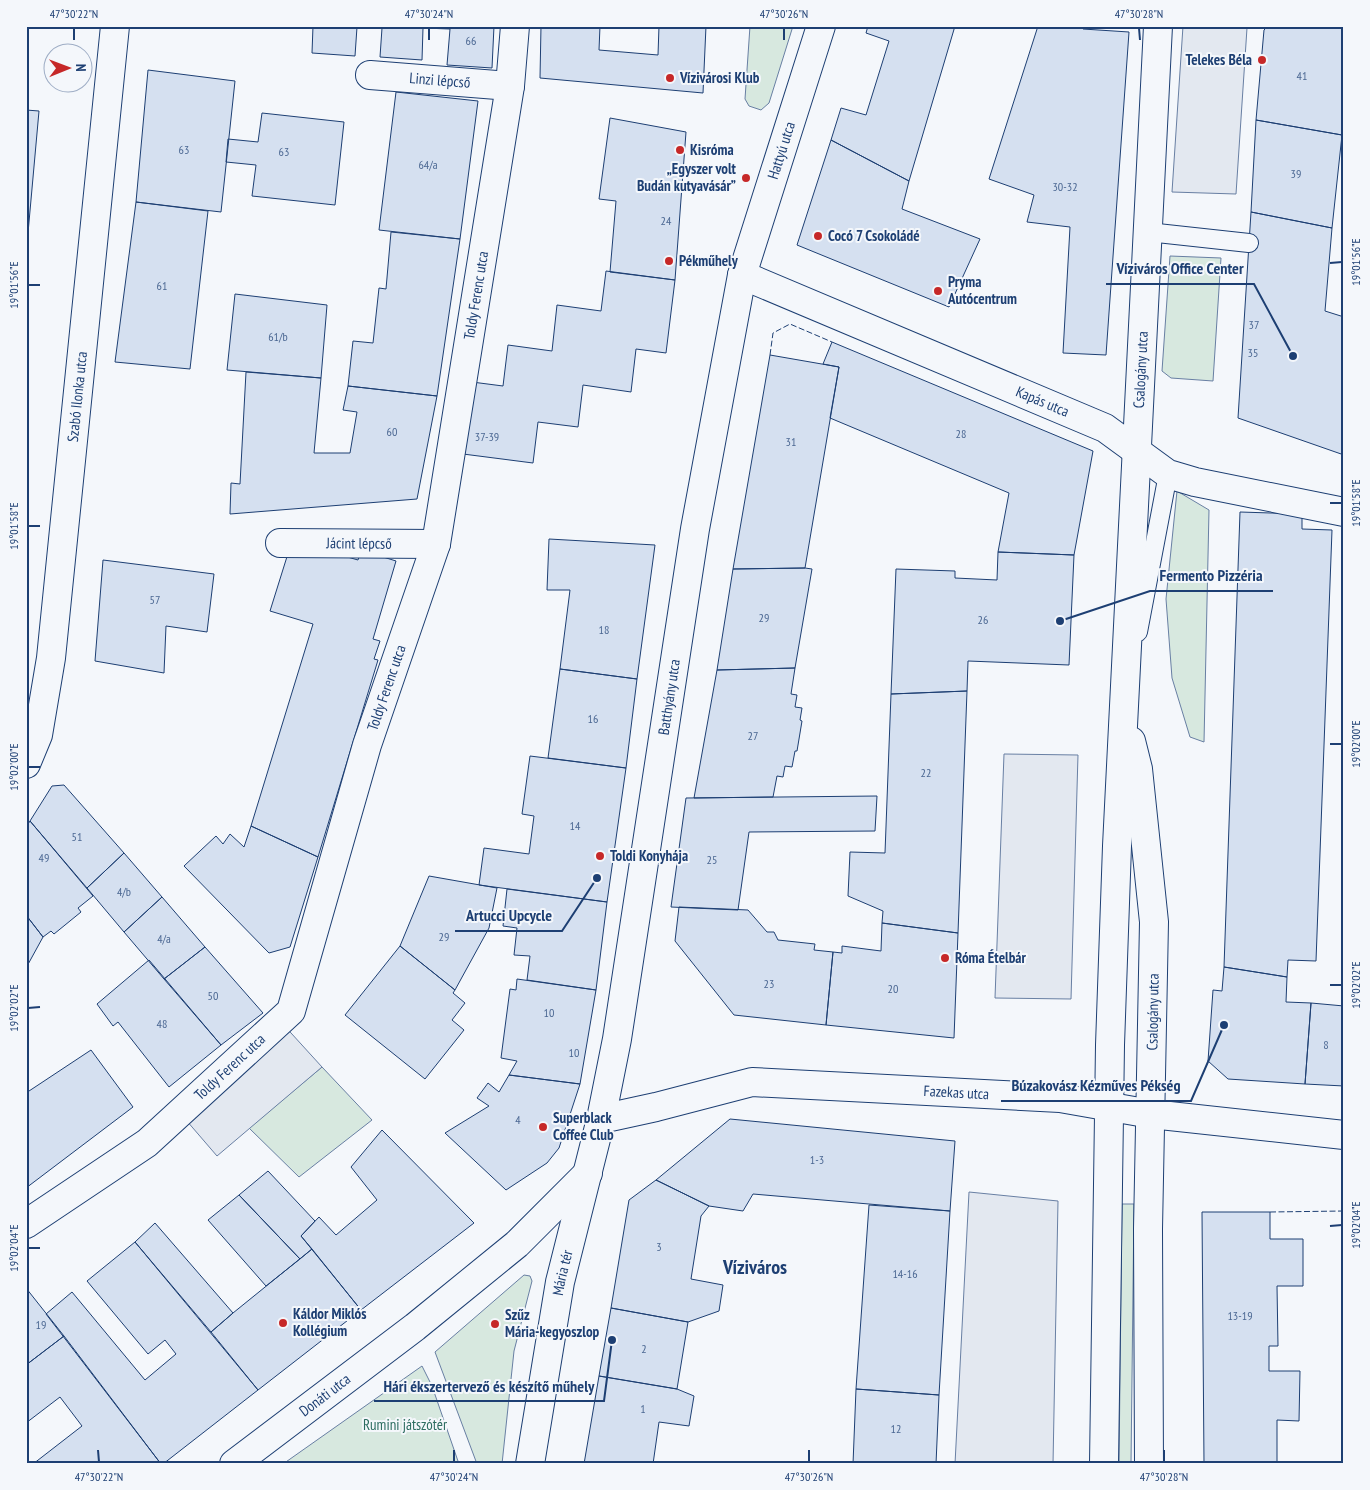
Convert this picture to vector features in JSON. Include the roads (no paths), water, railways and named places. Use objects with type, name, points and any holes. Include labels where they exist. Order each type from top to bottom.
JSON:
[{"type":"street","name":"Szabó Ilonka utca","points":[[26,764],[38,734],[51,658],[115,26]]},
{"type":"street","name":"Toldy Ferenc utca","points":[[26,1224],[147,1143],[292,1011],[367,745],[436,544],[510,86],[515,26]]},
{"type":"street","name":"Hattyú utca","points":[[742,275],[822,26]]},
{"type":"street","name":"Csalogány utca","points":[[1104,1464],[1110,1045],[1123,713],[1158,26]]},
{"type":"street","name":"Linzi lépcső","points":[[370,75],[510,86]]},
{"type":"street","name":"Kapás utca","points":[[742,275],[1105,428],[1168,474],[1195,482],[1344,512]]},
{"type":"street","name":"Batthyány utca","points":[[601,1118],[618,1039],[695,529],[742,275]]},
{"type":"street","name":"Jácint lépcső","points":[[280,543],[436,544]]},
{"type":"street","name":"Csalogány utca","points":[[1123,713],[1138,769],[1154,922],[1152,1114],[1148,1229],[1149,1464]]},
{"type":"street","name":"Fazekas utca","points":[[601,1118],[656,1107],[752,1082],[1060,1098],[1152,1114],[1344,1135]]},
{"type":"street","name":"Mária tér","points":[[530,1464],[560,1282],[601,1118]]},
{"type":"street","name":"Donáti utca","points":[[234,1464],[415,1327],[517,1244],[588,1172]]},
{"type":"lane","points":[[1148,232],[1249,243]]},
{"type":"lane","name":"Csalogány utca","points":[[1123,713],[1168,474]]},
{"type":"place","name":"Telekes Béla","points":[[1262,60]]},
{"type":"place","name":"Vízivárosi Klub","points":[[670,78]]},
{"type":"place","name":"Kisróma","points":[[680,150]]},
{"type":"place","name":"„Egyszer volt Budán kutyavásár”","points":[[746,178]]},
{"type":"place","name":"Cocó 7 Csokoládé","points":[[818,236]]},
{"type":"place","name":"Pékműhely","points":[[669,261]]},
{"type":"place","name":"Pryma Autócentrum","points":[[938,291]]},
{"type":"place","name":"Víziváros Office Center","points":[[1293,356]]},
{"type":"place","name":"Fermento Pizzéria","points":[[1060,621]]},
{"type":"place","name":"Toldi Konyhája","points":[[600,856]]},
{"type":"place","name":"Artucci Upcycle","points":[[597,878]]},
{"type":"place","name":"Róma Ételbár","points":[[945,958]]},
{"type":"place","name":"Búzakovász Kézműves Pékség","points":[[1224,1025]]},
{"type":"place","name":"Superblack Coffee Club","points":[[543,1127]]},
{"type":"place","name":"Káldor Miklós Kollégium","points":[[283,1323]]},
{"type":"place","name":"Szűz Mária-kegyoszlop","points":[[495,1324]]},
{"type":"place","name":"Hári ékszertervező és készítő műhely","points":[[612,1340]]},
{"type":"district","name":"Víziváros","points":[[755,1267]]},
{"type":"park label","name":"Rumini játszótér","points":[[405,1425]]}]
